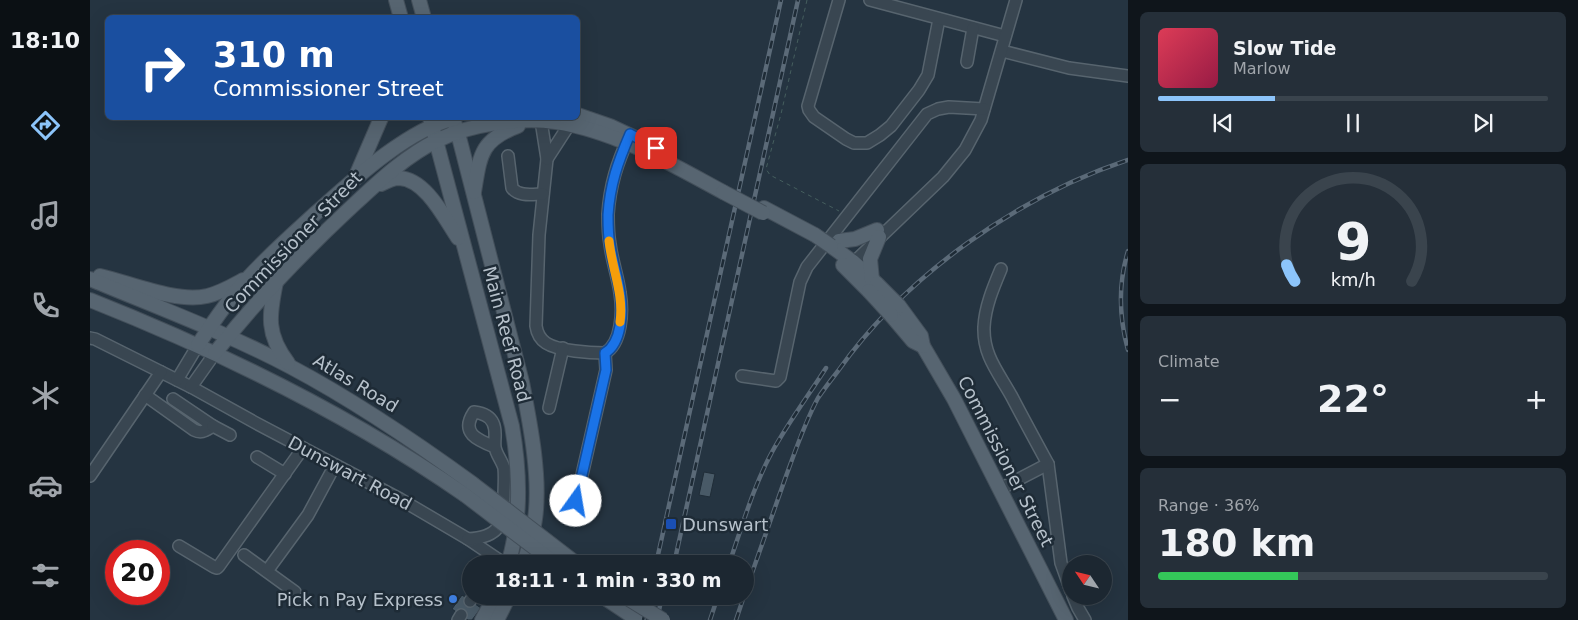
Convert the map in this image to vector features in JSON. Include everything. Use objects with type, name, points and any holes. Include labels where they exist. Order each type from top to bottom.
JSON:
[{"type":"main road","points":[[392,0],[392,15]]},
{"type":"main road","points":[[396,0],[400,15]]},
{"type":"main road","points":[[419,0],[423,15]]},
{"type":"main road","points":[[354,179],[379,120]]},
{"type":"main road","name":"Main Reef Road","points":[[454,120],[522,382],[529,422],[536,503],[535,519],[526,555]]},
{"type":"main road","name":"Commissioner Street","points":[[215,353],[276,282],[371,188],[408,159],[437,140],[458,132],[506,123],[574,120],[602,123],[824,243],[873,285],[895,311],[921,336],[923,346],[954,399],[1066,620]]},
{"type":"main road","name":"Commissioner Street","points":[[198,345],[248,278],[284,242],[354,179],[431,121]]},
{"type":"main road","name":"Main Reef Road","points":[[431,121],[510,417],[517,452],[519,503],[511,555]]},
{"type":"main road","points":[[474,197],[479,166],[483,151],[487,146],[504,131],[536,121]]},
{"type":"main road","points":[[371,188],[400,178],[416,184],[433,201],[464,246]]},
{"type":"main road","points":[[824,243],[878,234]]},
{"type":"main road","points":[[873,285],[870,259],[878,234]]},
{"type":"main road","points":[[90,274],[175,296],[192,297],[206,296],[218,292],[248,278]]},
{"type":"main road","name":"Atlas Road","points":[[90,279],[228,336],[290,366],[347,398],[395,428],[545,555]]},
{"type":"main road","points":[[276,282],[272,304],[272,332],[279,351],[290,366]]},
{"type":"main road","name":"Atlas Road","points":[[90,300],[198,345],[324,408],[430,471],[469,490],[564,555]]},
{"type":"main road","points":[[492,618],[495,605]]},
{"type":"main road","points":[[616,605],[638,620]]},
{"type":"main road","points":[[639,605],[663,620]]},
{"type":"street","points":[[839,0],[808,110],[814,117],[854,143],[867,143],[880,135],[891,126],[919,90],[928,75],[939,19]]},
{"type":"street","points":[[870,0],[1005,36]]},
{"type":"street","points":[[847,263],[894,218],[900,216],[943,177],[973,137],[984,109],[1016,0]]},
{"type":"street","points":[[967,62],[973,28]]},
{"type":"street","points":[[1002,51],[1069,68],[1128,76]]},
{"type":"street","points":[[742,376],[776,381],[780,377],[800,282],[807,267],[926,114],[949,107],[984,109]]},
{"type":"street","points":[[547,159],[574,120]]},
{"type":"street","points":[[536,121],[547,159],[539,235],[536,326],[539,336],[546,343],[584,352],[605,353],[615,343],[621,313],[620,292],[610,244],[608,214],[612,181],[628,138]]},
{"type":"street","points":[[508,156],[513,190],[521,194],[543,194]]},
{"type":"street","points":[[1000,269],[987,306],[984,328],[986,350],[993,367],[1009,392],[1048,464],[1062,566]]},
{"type":"street","name":"Dunswart Road","points":[[90,338],[191,387],[400,499],[492,555]]},
{"type":"street","points":[[177,380],[198,345]]},
{"type":"street","points":[[549,408],[563,348]]},
{"type":"street","points":[[191,387],[215,353]]},
{"type":"street","points":[[576,501],[606,370],[605,353]]},
{"type":"street","points":[[90,476],[161,372]]},
{"type":"street","points":[[145,395],[194,430],[203,432],[214,426]]},
{"type":"street","points":[[173,399],[230,436]]},
{"type":"street","points":[[468,539],[489,536],[502,522],[504,468],[495,447]]},
{"type":"street","points":[[179,546],[214,567],[220,566],[303,448]]},
{"type":"street","points":[[257,457],[285,474]]},
{"type":"street","points":[[1000,489],[1048,464]]},
{"type":"street","points":[[268,572],[308,516],[335,465]]},
{"type":"street","points":[[244,555],[295,592]]},
{"type":"street","points":[[1077,605],[1085,620]]},
{"type":"path","points":[[807,0],[781,114],[766,169],[770,176],[848,216]]},
{"type":"building","points":[[704,472],[715,474],[710,497],[699,495]]},
{"type":"building","points":[[462,595],[462,605],[477,605],[481,608],[472,620],[468,620],[452,609]]},
{"type":"railway","points":[[658,555],[781,0]]},
{"type":"railway","points":[[676,555],[798,0]]},
{"type":"railway","points":[[754,567],[796,448],[813,408],[825,388],[865,336],[896,303],[930,272],[967,243],[1045,195],[1086,176],[1128,160]]},
{"type":"railway","points":[[1128,251],[1121,288],[1121,313],[1128,350]]},
{"type":"railway","points":[[732,555],[748,507],[765,465],[826,368]]},
{"type":"railway","points":[[643,620],[647,605]]},
{"type":"railway","points":[[657,620],[660,605]]},
{"type":"railway","points":[[710,620],[715,605]]},
{"type":"railway","points":[[736,620],[741,605]]},
{"type":"slow traffic","points":[[609,241],[620,292],[620,322]]},
{"type":"place","name":"Dunswart","points":[[671,524]]},
{"type":"place","name":"Pick n Pay Express","points":[[453,599]]},
{"type":"route","points":[[576,501],[606,370],[605,353],[615,343],[621,313],[620,292],[614,270],[608,228],[612,181],[630,134],[656,148]]}]
